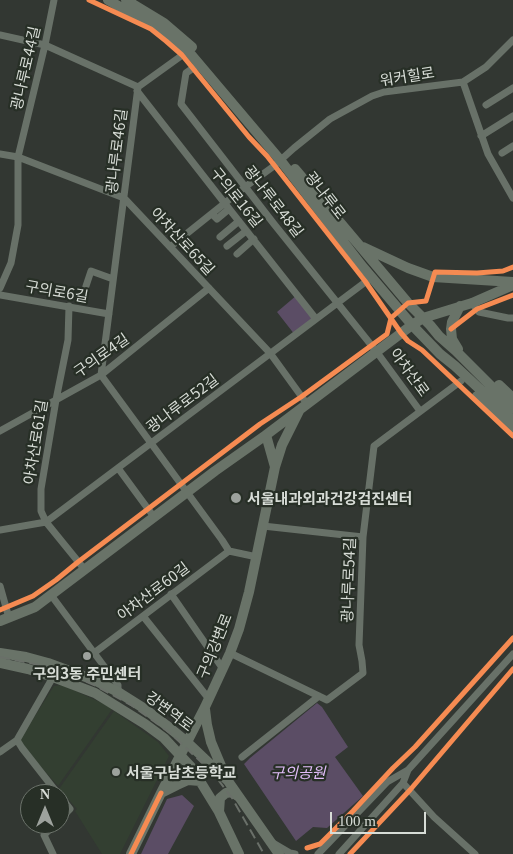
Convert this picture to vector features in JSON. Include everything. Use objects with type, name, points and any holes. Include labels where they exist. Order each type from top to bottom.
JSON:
[{"type":"main road","name":"광나루로","points":[[108,0],[160,30],[188,51],[408,303],[428,316],[430,324],[439,336],[513,408]]},
{"type":"main road","name":"광나루로","points":[[126,0],[164,23],[204,59],[283,159],[362,266],[412,325],[440,354],[513,420]]},
{"type":"main road","points":[[359,245],[402,266],[434,277],[513,283]]},
{"type":"main road","points":[[428,316],[472,303],[513,283]]},
{"type":"main road","points":[[460,306],[452,322],[451,329],[452,339],[463,359]]},
{"type":"main road","name":"아차산로","points":[[5,619],[35,607],[401,333],[428,316]]},
{"type":"main road","points":[[440,354],[461,381],[513,430]]},
{"type":"main road","points":[[471,368],[486,374],[513,398]]},
{"type":"main road","points":[[275,467],[282,445],[304,406]]},
{"type":"main road","name":"구의강변로","points":[[131,854],[207,703],[230,653],[242,620],[275,467],[266,435]]},
{"type":"main road","name":"강변역로","points":[[0,653],[48,663],[94,680],[145,709],[187,742],[228,781],[279,854]]},
{"type":"main road","name":"강변역로","points":[[0,663],[53,676],[95,694],[121,708],[164,738],[180,754],[198,778],[219,812],[239,854]]},
{"type":"main road","points":[[207,703],[207,725],[211,742],[228,781]]},
{"type":"main road","points":[[161,793],[188,780],[198,778],[197,768],[204,762],[212,765]]},
{"type":"main road","points":[[219,812],[220,798],[226,792],[232,792],[238,797]]},
{"type":"street","name":"광나루로44길","points":[[0,288],[11,263],[18,226],[18,157],[54,0]]},
{"type":"street","name":"구의로16길","points":[[0,36],[45,45],[138,89],[227,207],[316,319]]},
{"type":"street","name":"워커힐로","points":[[170,247],[212,214],[227,207],[245,187],[283,159],[330,119],[372,96],[384,92],[463,82],[486,67],[513,40]]},
{"type":"street","points":[[138,89],[188,51]]},
{"type":"street","name":"광나루로48길","points":[[199,64],[186,72],[181,104],[376,352]]},
{"type":"street","points":[[463,82],[488,154],[513,198]]},
{"type":"street","points":[[486,105],[513,88]]},
{"type":"street","name":"광나루로46길","points":[[101,375],[138,89]]},
{"type":"street","points":[[482,136],[513,116]]},
{"type":"street","points":[[502,153],[513,146]]},
{"type":"street","name":"아차산로65길","points":[[0,154],[18,157],[124,198],[270,353],[304,406]]},
{"type":"street","points":[[220,237],[238,221]]},
{"type":"street","points":[[227,246],[246,231]]},
{"type":"street","points":[[237,254],[254,239]]},
{"type":"street","points":[[0,264],[10,266]]},
{"type":"street","points":[[86,286],[91,270],[113,279]]},
{"type":"street","name":"광나루로52길","points":[[0,530],[46,522],[372,277]]},
{"type":"street","name":"구의로4길","points":[[0,431],[101,375],[209,288]]},
{"type":"street","name":"구의로6길","points":[[0,295],[109,314]]},
{"type":"street","points":[[472,303],[480,312],[513,318]]},
{"type":"street","name":"아차산로61길","points":[[69,306],[68,340],[41,489],[41,511],[46,522],[85,570]]},
{"type":"street","name":"아차산로","points":[[376,352],[420,411]]},
{"type":"street","points":[[101,375],[229,551],[257,556]]},
{"type":"street","name":"광나루로54길","points":[[319,696],[327,700],[363,673],[359,645],[363,537],[374,446],[461,381]]},
{"type":"street","points":[[118,468],[154,517]]},
{"type":"street","points":[[263,526],[363,537]]},
{"type":"street","name":"아차산로60길","points":[[94,653],[229,551]]},
{"type":"street","points":[[0,586],[5,619]]},
{"type":"street","points":[[171,594],[223,669]]},
{"type":"street","points":[[51,595],[118,685],[118,692]]},
{"type":"street","points":[[143,616],[207,703]]},
{"type":"street","points":[[230,653],[319,696],[242,757]]},
{"type":"street","points":[[318,854],[387,782],[408,770],[513,654]]},
{"type":"street","points":[[0,752],[17,740],[53,676]]},
{"type":"street","points":[[17,740],[50,784]]},
{"type":"street","points":[[339,854],[403,783],[408,770]]},
{"type":"street","points":[[403,783],[434,817],[475,854]]},
{"type":"street","points":[[45,834],[53,854]]},
{"type":"street","points":[[269,841],[295,854]]},
{"type":"shaded area","points":[[62,685],[113,708],[59,784],[56,784],[21,744],[21,738],[54,686]]},
{"type":"shaded area","name":"서울구남초등학교","points":[[114,711],[158,742],[169,756],[120,854],[102,854],[75,811],[77,809],[70,801],[70,784],[63,784]]},
{"type":"green space","points":[[297,295],[316,319],[295,335],[277,312]]},
{"type":"green space","name":"구의공원","points":[[317,703],[322,707],[348,747],[335,757],[363,796],[327,828],[313,827],[296,841],[244,764]]},
{"type":"green space","points":[[182,795],[194,806],[168,854],[141,854],[167,799]]},
{"type":"railway","points":[[0,657],[54,668],[94,685],[131,705],[170,733],[216,777],[232,798],[264,854]]},
{"type":"cycle path","points":[[89,0],[151,29],[182,55],[249,137],[267,156],[365,281],[401,333],[408,341],[422,350],[513,436]]},
{"type":"cycle path","points":[[0,610],[33,596],[56,580],[260,424],[301,397],[387,334],[391,318],[408,303],[426,301],[435,272],[477,273],[503,271],[513,267]]},
{"type":"cycle path","points":[[451,329],[477,309],[513,295]]},
{"type":"cycle path","points":[[307,848],[320,844],[353,811],[415,747],[513,638]]},
{"type":"cycle path","points":[[350,854],[410,790],[513,669]]},
{"type":"cycle path","points":[[131,854],[161,793]]},
{"type":"place","name":"서울내과외과건강검진센터","points":[[236,498]]},
{"type":"place","name":"구의3동 주민센터","points":[[87,656]]},
{"type":"place","name":"서울구남초등학교","points":[[116,772]]}]
